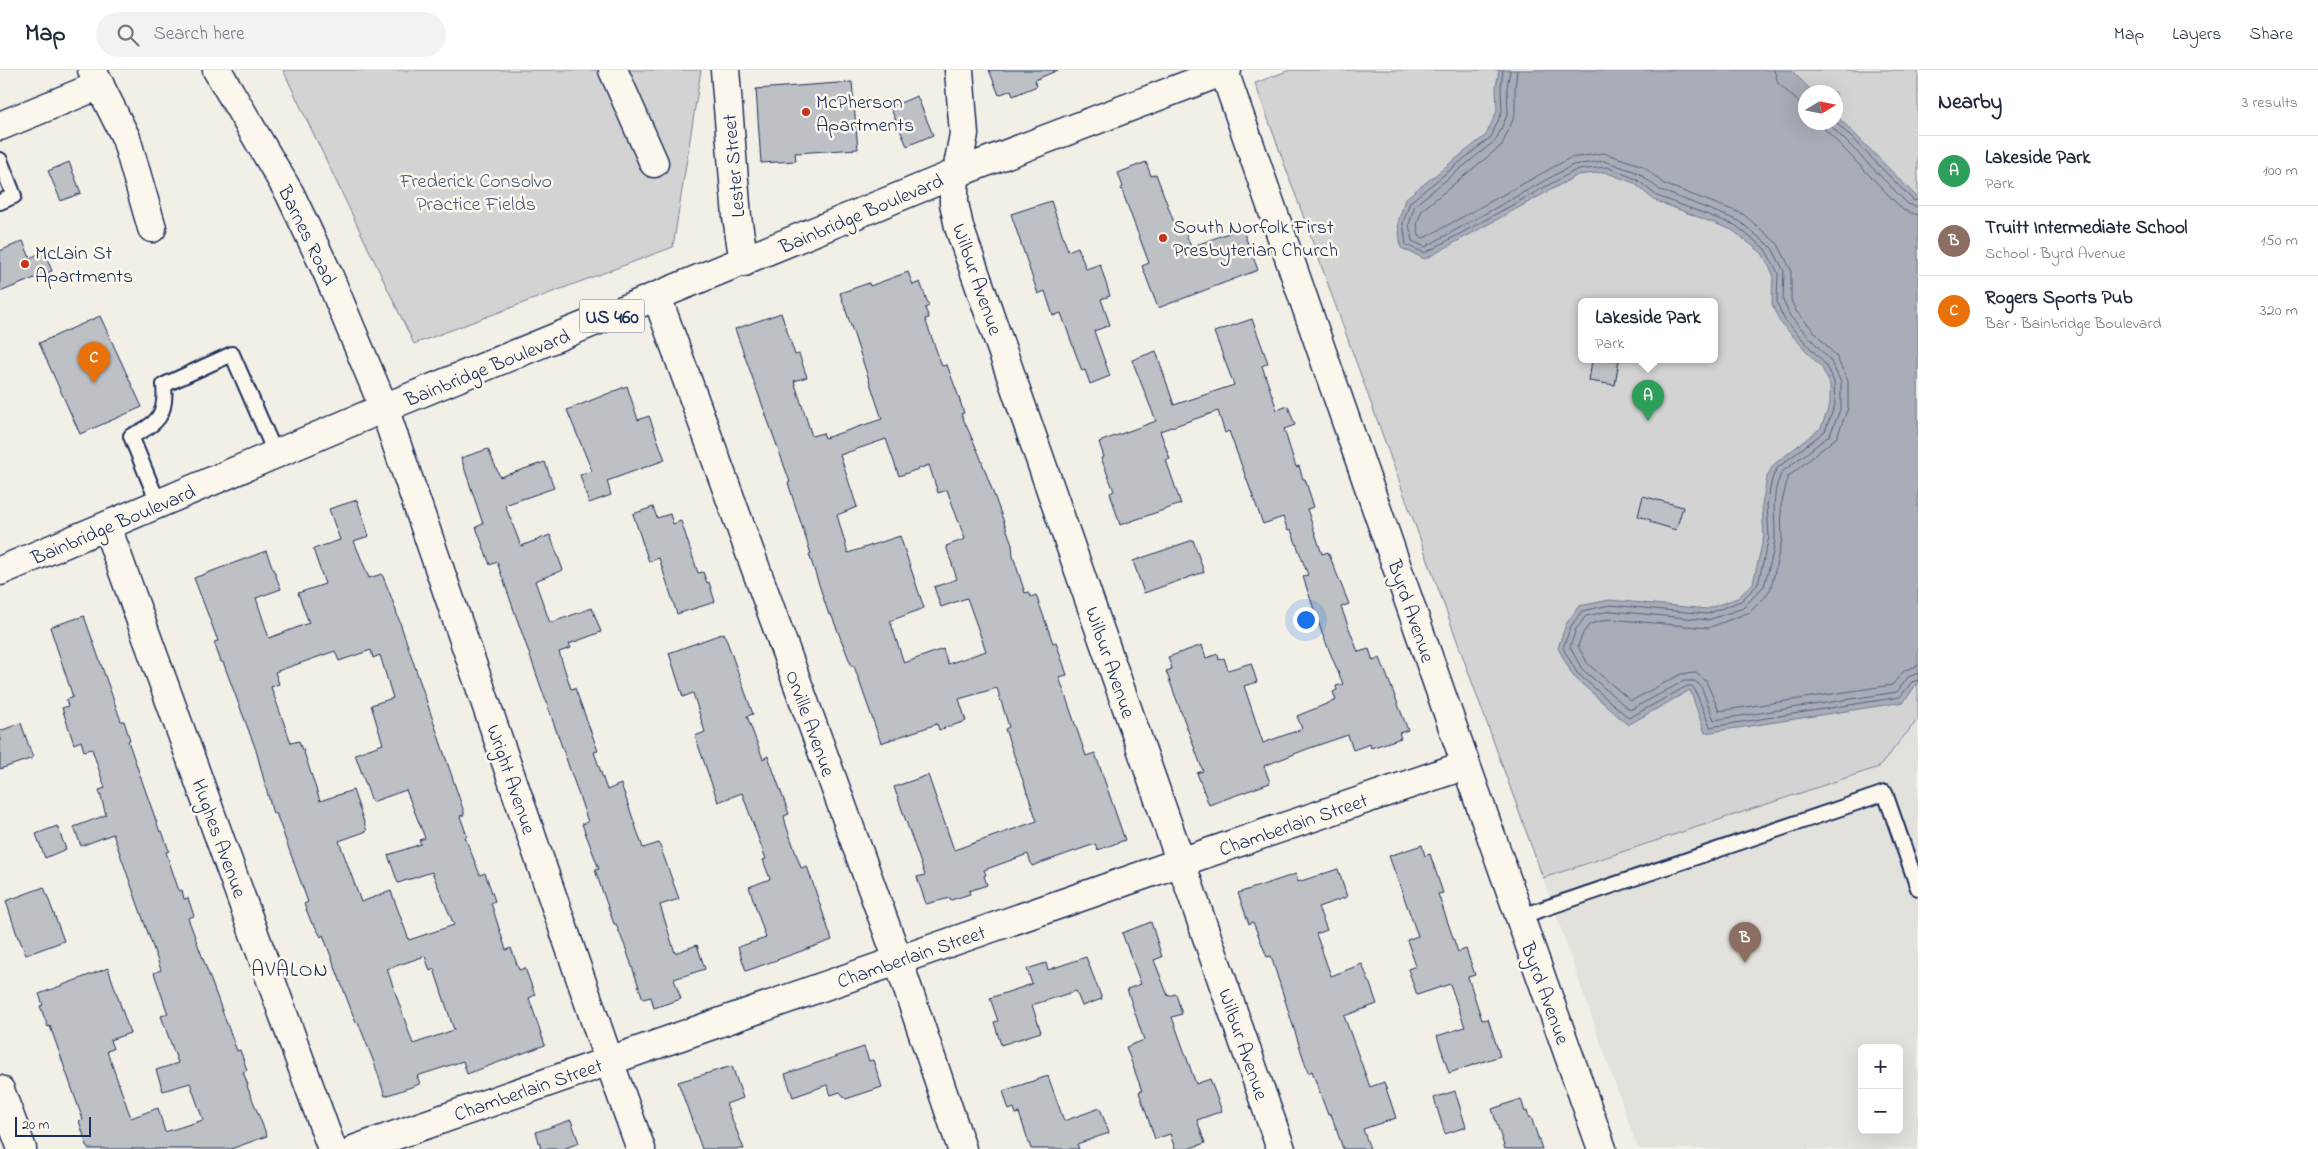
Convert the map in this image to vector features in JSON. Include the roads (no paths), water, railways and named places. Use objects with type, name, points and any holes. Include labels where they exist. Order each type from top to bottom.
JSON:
[{"type":"street","name":"Barnes Road","points":[[217,70],[290,194],[328,274],[384,408]]},
{"type":"street","points":[[613,70],[654,163]]},
{"type":"street","name":"Lester Street","points":[[725,70],[737,217],[744,262]]},
{"type":"street","name":"Wilbur Avenue","points":[[959,70],[964,134],[954,187],[954,203],[958,227],[1281,1149]]},
{"type":"street","name":"Bainbridge Boulevard","points":[[0,571],[384,408],[657,298],[957,173],[1226,71]]},
{"type":"street","name":"Byrd Avenue","points":[[1226,71],[1466,766],[1602,1149]]},
{"type":"street","points":[[0,126],[96,78],[126,138],[152,228]]},
{"type":"street","name":"Orville Avenue","points":[[657,298],[898,960],[962,1149]]},
{"type":"street","name":"Wright Avenue","points":[[384,408],[608,1061],[641,1149]]},
{"type":"street","name":"Hughes Avenue","points":[[107,527],[332,1149]]},
{"type":"street","name":"Chamberlain Street","points":[[356,1149],[1181,862],[1466,766]]},
{"type":"street","points":[[0,1090],[22,1149]]},
{"type":"lane","points":[[0,160],[14,196],[0,202]]},
{"type":"lane","points":[[159,505],[131,436],[152,427],[159,418],[166,399],[164,385],[232,354],[276,455]]},
{"type":"lane","points":[[1519,917],[1885,793],[1918,888]]},
{"type":"water","points":[[1499,70],[1791,70],[1806,85],[1798,85],[1798,130],[1843,130],[1843,122],[1918,198],[1918,682],[1904,702],[1705,733],[1690,690],[1628,725],[1573,676],[1558,648],[1566,624],[1579,606],[1610,600],[1707,609],[1738,598],[1753,583],[1764,536],[1762,505],[1767,477],[1773,465],[1821,428],[1830,404],[1830,384],[1822,368],[1780,322],[1772,304],[1773,274],[1762,253],[1732,230],[1654,200],[1634,183],[1605,172],[1578,175],[1425,259],[1401,248],[1398,223],[1405,199],[1486,135],[1497,111],[1496,87]]},
{"type":"place","name":"McPherson Apartments","points":[[806,112]]},
{"type":"place","name":"South Norfolk First Presbyterian Church","points":[[1163,238]]},
{"type":"place","name":"McLain St Apartments","points":[[25,264]]},
{"type":"place","name":"Rogers Sports Pub","points":[[94,383]]},
{"type":"place","name":"Lakeside Park","points":[[1648,421]]},
{"type":"place","name":"Truitt Intermediate School","points":[[1745,963]]},
{"type":"district","name":"AVALON","points":[[290,969]]},
{"type":"park label","name":"Frederick Consolvo Practice Fields","points":[[476,192]]}]
